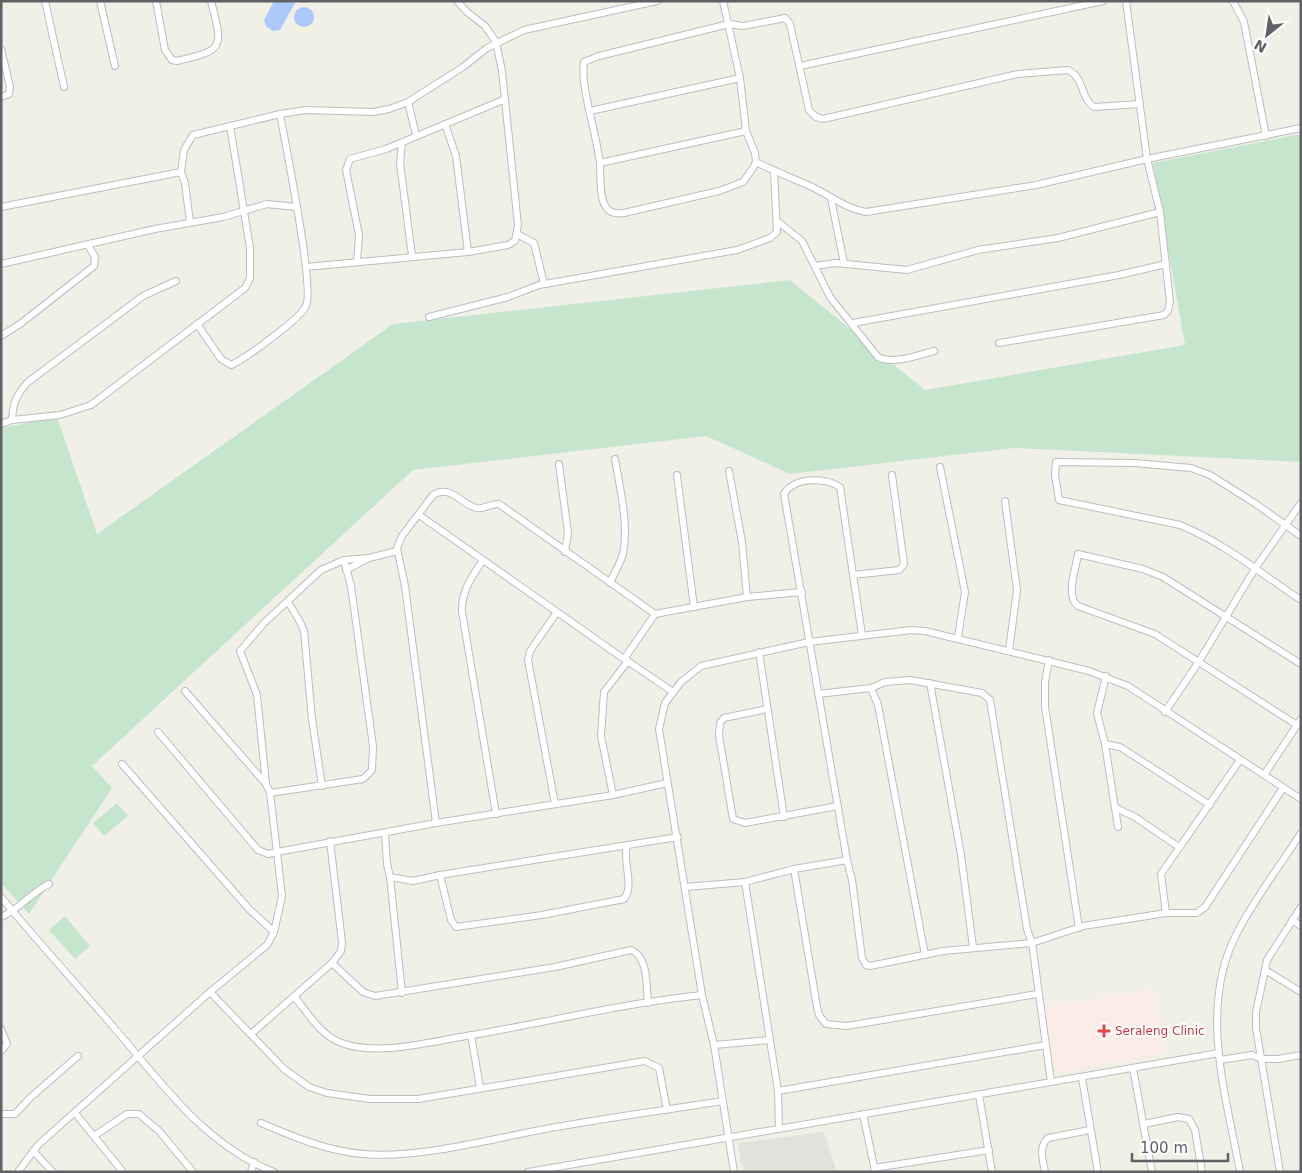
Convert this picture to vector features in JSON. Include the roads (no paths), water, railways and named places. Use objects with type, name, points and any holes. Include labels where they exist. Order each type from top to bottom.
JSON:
[{"type":"street","points":[[45,1],[64,87]]},
{"type":"street","points":[[100,1],[114,66]]},
{"type":"street","points":[[156,1],[167,56],[177,61],[210,53],[215,48],[218,31],[211,1]]},
{"type":"street","points":[[306,267],[468,252],[511,244],[517,234],[503,100],[502,71],[496,42],[485,26],[467,12],[457,1]]},
{"type":"street","points":[[190,222],[185,183],[181,172],[184,150],[189,139],[204,131],[306,110],[373,112],[408,102],[496,42],[537,26],[657,1]]},
{"type":"street","points":[[723,1],[729,24],[740,78],[746,131],[756,152],[756,162],[743,182],[719,192],[617,214],[606,207],[600,182],[600,164],[584,75],[584,62],[599,56],[729,24],[743,26],[786,18],[790,24],[809,110],[816,117],[824,119],[1018,74],[1068,70],[1075,73],[1082,83],[1087,102],[1094,107],[1140,104]]},
{"type":"street","points":[[800,66],[1103,1]]},
{"type":"street","points":[[999,343],[1164,314],[1168,311],[1170,302],[1160,212],[1147,159],[1126,1]]},
{"type":"street","points":[[1233,1],[1244,22],[1266,136]]},
{"type":"street","points":[[1,49],[10,87],[9,94],[1,97]]},
{"type":"street","points":[[590,110],[740,78]]},
{"type":"street","points":[[357,262],[359,235],[346,170],[350,159],[402,143],[503,100]]},
{"type":"street","points":[[408,102],[416,136]]},
{"type":"street","points":[[196,324],[221,359],[227,365],[233,365],[307,306],[309,292],[306,267],[280,114]]},
{"type":"street","points":[[445,124],[456,156],[468,252]]},
{"type":"street","points":[[1,424],[12,420],[60,415],[91,405],[242,291],[249,283],[250,248],[242,210],[230,126]]},
{"type":"street","points":[[756,162],[812,186],[831,199],[853,210],[866,212],[1036,185],[1147,159],[1301,128]]},
{"type":"street","points":[[600,164],[746,131]]},
{"type":"street","points":[[402,143],[400,163],[412,256]]},
{"type":"street","points":[[429,317],[508,298],[544,284],[737,250],[770,238],[778,232],[774,171]]},
{"type":"street","points":[[1,207],[181,172]]},
{"type":"street","points":[[831,199],[844,263]]},
{"type":"street","points":[[1,264],[223,216],[267,204],[296,207]]},
{"type":"street","points":[[814,266],[844,263],[906,270],[978,250],[1058,238],[1160,212]]},
{"type":"street","points":[[777,222],[802,241],[830,297],[878,356],[884,360],[934,351]]},
{"type":"street","points":[[517,234],[534,243],[544,284]]},
{"type":"street","points":[[1,336],[20,324],[94,266],[95,257],[88,245]]},
{"type":"street","points":[[853,323],[1119,275],[1166,264]]},
{"type":"street","points":[[12,420],[13,403],[17,393],[28,382],[143,296],[176,281]]},
{"type":"street","points":[[610,583],[622,556],[624,544],[622,502],[615,459]]},
{"type":"street","points":[[1301,536],[1286,524],[1210,475],[1191,468],[1135,463],[1056,462],[1055,475],[1059,500],[1180,525],[1236,554],[1301,600]]},
{"type":"street","points":[[559,464],[562,475],[568,533],[565,552]]},
{"type":"street","points":[[940,467],[965,592],[958,637]]},
{"type":"street","points":[[729,471],[742,542],[747,597]]},
{"type":"street","points":[[677,475],[694,607]]},
{"type":"street","points":[[853,575],[899,570],[904,564],[892,475]]},
{"type":"street","points":[[862,635],[840,487],[826,482],[803,481],[792,484],[784,494],[863,962],[866,965],[875,966],[973,947],[1032,944],[1079,928],[1132,917],[1166,913],[1197,913],[1205,907],[1283,788]]},
{"type":"street","points":[[436,823],[405,586],[397,551],[402,536],[428,500],[439,492],[447,492],[475,508],[496,504],[656,614],[747,597],[802,592]]},
{"type":"street","points":[[1005,501],[1017,590],[1008,650]]},
{"type":"street","points":[[1165,712],[1198,663],[1256,567],[1301,502]]},
{"type":"street","points":[[419,515],[673,692]]},
{"type":"street","points":[[266,784],[257,695],[240,651],[264,623],[321,570],[344,560],[369,558],[397,551]]},
{"type":"street","points":[[1264,776],[1299,722],[1198,663],[1156,634],[1078,606],[1073,601],[1071,593],[1078,554],[1143,569],[1163,577],[1301,664]]},
{"type":"street","points":[[346,570],[369,558]]},
{"type":"street","points":[[270,793],[363,779],[368,777],[373,767],[373,746],[351,586],[344,560]]},
{"type":"street","points":[[484,560],[465,590],[461,602],[496,814]]},
{"type":"street","points":[[288,602],[300,620],[304,631],[312,720],[322,786]]},
{"type":"street","points":[[555,804],[528,660],[530,651],[557,612]]},
{"type":"street","points":[[613,795],[602,736],[603,700],[606,686],[626,660],[656,614]]},
{"type":"street","points":[[734,1172],[714,1045],[702,995],[678,837],[659,729],[661,711],[673,692],[690,673],[701,666],[809,642],[912,630],[958,637],[1106,676],[1128,686],[1165,712],[1301,799]]},
{"type":"street","points":[[759,652],[784,817]]},
{"type":"street","points":[[1049,660],[1045,682],[1045,707],[1079,928]]},
{"type":"street","points":[[1106,676],[1097,713],[1105,744],[1118,827]]},
{"type":"street","points":[[818,694],[870,688],[885,682],[910,680],[982,693],[990,700],[1027,929],[1032,944],[1051,1082]]},
{"type":"street","points":[[930,684],[961,855],[973,947]]},
{"type":"street","points":[[870,688],[878,705],[892,790],[925,955]]},
{"type":"street","points":[[18,1172],[33,1151],[210,992],[260,952],[274,932],[282,896],[270,793],[266,784],[184,691]]},
{"type":"street","points":[[768,709],[724,718],[720,723],[719,735],[731,816],[735,821],[745,823],[838,806]]},
{"type":"street","points":[[158,732],[258,850],[268,854],[330,841],[613,795],[667,783]]},
{"type":"street","points":[[1105,744],[1120,746],[1210,804]]},
{"type":"street","points":[[1166,913],[1161,874],[1240,760]]},
{"type":"street","points":[[122,764],[249,909],[274,932]]},
{"type":"street","points":[[1116,808],[1179,847]]},
{"type":"street","points":[[385,833],[402,993]]},
{"type":"street","points":[[1240,1172],[1220,1057],[1217,998],[1229,952],[1237,932],[1301,834]]},
{"type":"street","points":[[390,876],[413,881],[678,837]]},
{"type":"street","points":[[251,1034],[332,963],[341,951],[342,942],[330,841]]},
{"type":"street","points":[[440,875],[451,920],[456,927],[542,915],[624,899],[628,893],[629,885],[624,858],[627,845]]},
{"type":"street","points":[[686,887],[746,882],[794,869],[847,860]]},
{"type":"street","points":[[794,869],[819,1015],[826,1024],[847,1026],[1038,994]]},
{"type":"street","points":[[746,882],[778,1091],[779,1129]]},
{"type":"street","points":[[1,917],[14,912],[24,900],[49,884]]},
{"type":"street","points":[[1,897],[177,1100],[216,1139],[274,1172]]},
{"type":"street","points":[[1280,1172],[1256,1012],[1265,970],[1272,950],[1301,907]]},
{"type":"street","points":[[1292,920],[1301,926]]},
{"type":"street","points":[[332,963],[351,983],[370,996],[402,993],[490,976],[555,967],[627,950],[640,956],[644,970],[648,1002]]},
{"type":"street","points":[[1265,970],[1301,992]]},
{"type":"street","points":[[210,992],[295,1078],[309,1087],[327,1093],[391,1100],[418,1099],[480,1087],[645,1061],[659,1068],[667,1110]]},
{"type":"street","points":[[294,996],[317,1026],[332,1038],[350,1045],[400,1047],[648,1002],[702,995]]},
{"type":"street","points":[[1,1028],[7,1044],[1,1051]]},
{"type":"street","points":[[471,1035],[480,1087]]},
{"type":"street","points":[[714,1045],[769,1040]]},
{"type":"street","points":[[778,1091],[1046,1045]]},
{"type":"street","points":[[528,1172],[1133,1068],[1220,1057],[1252,1055],[1262,1059],[1301,1055]]},
{"type":"street","points":[[1,1114],[15,1114],[31,1097],[78,1056]]},
{"type":"street","points":[[1133,1068],[1152,1172]]},
{"type":"street","points":[[1082,1078],[1098,1172]]},
{"type":"street","points":[[978,1095],[992,1172]]},
{"type":"street","points":[[261,1124],[319,1145],[354,1153],[382,1155],[424,1150],[594,1120],[722,1101]]},
{"type":"street","points":[[74,1113],[122,1172]]},
{"type":"street","points":[[94,1136],[127,1114],[139,1114],[159,1131],[193,1172]]},
{"type":"street","points":[[863,1114],[875,1170],[989,1150]]},
{"type":"street","points":[[1144,1124],[1178,1117],[1189,1119],[1195,1130],[1202,1172]]},
{"type":"street","points":[[1045,1172],[1042,1148],[1048,1138],[1090,1130]]},
{"type":"street","points":[[33,1151],[52,1172]]},
{"type":"street","points":[[251,1172],[254,1162]]},
{"type":"water","points":[[274,1],[296,1],[280,30],[273,31],[266,26],[264,20]]},
{"type":"water","points":[[304,7],[311,10],[314,17],[311,24],[304,27],[297,24],[294,17],[297,10]]},
{"type":"place","name":"Seraleng Clinic","points":[[1104,1031]]}]
